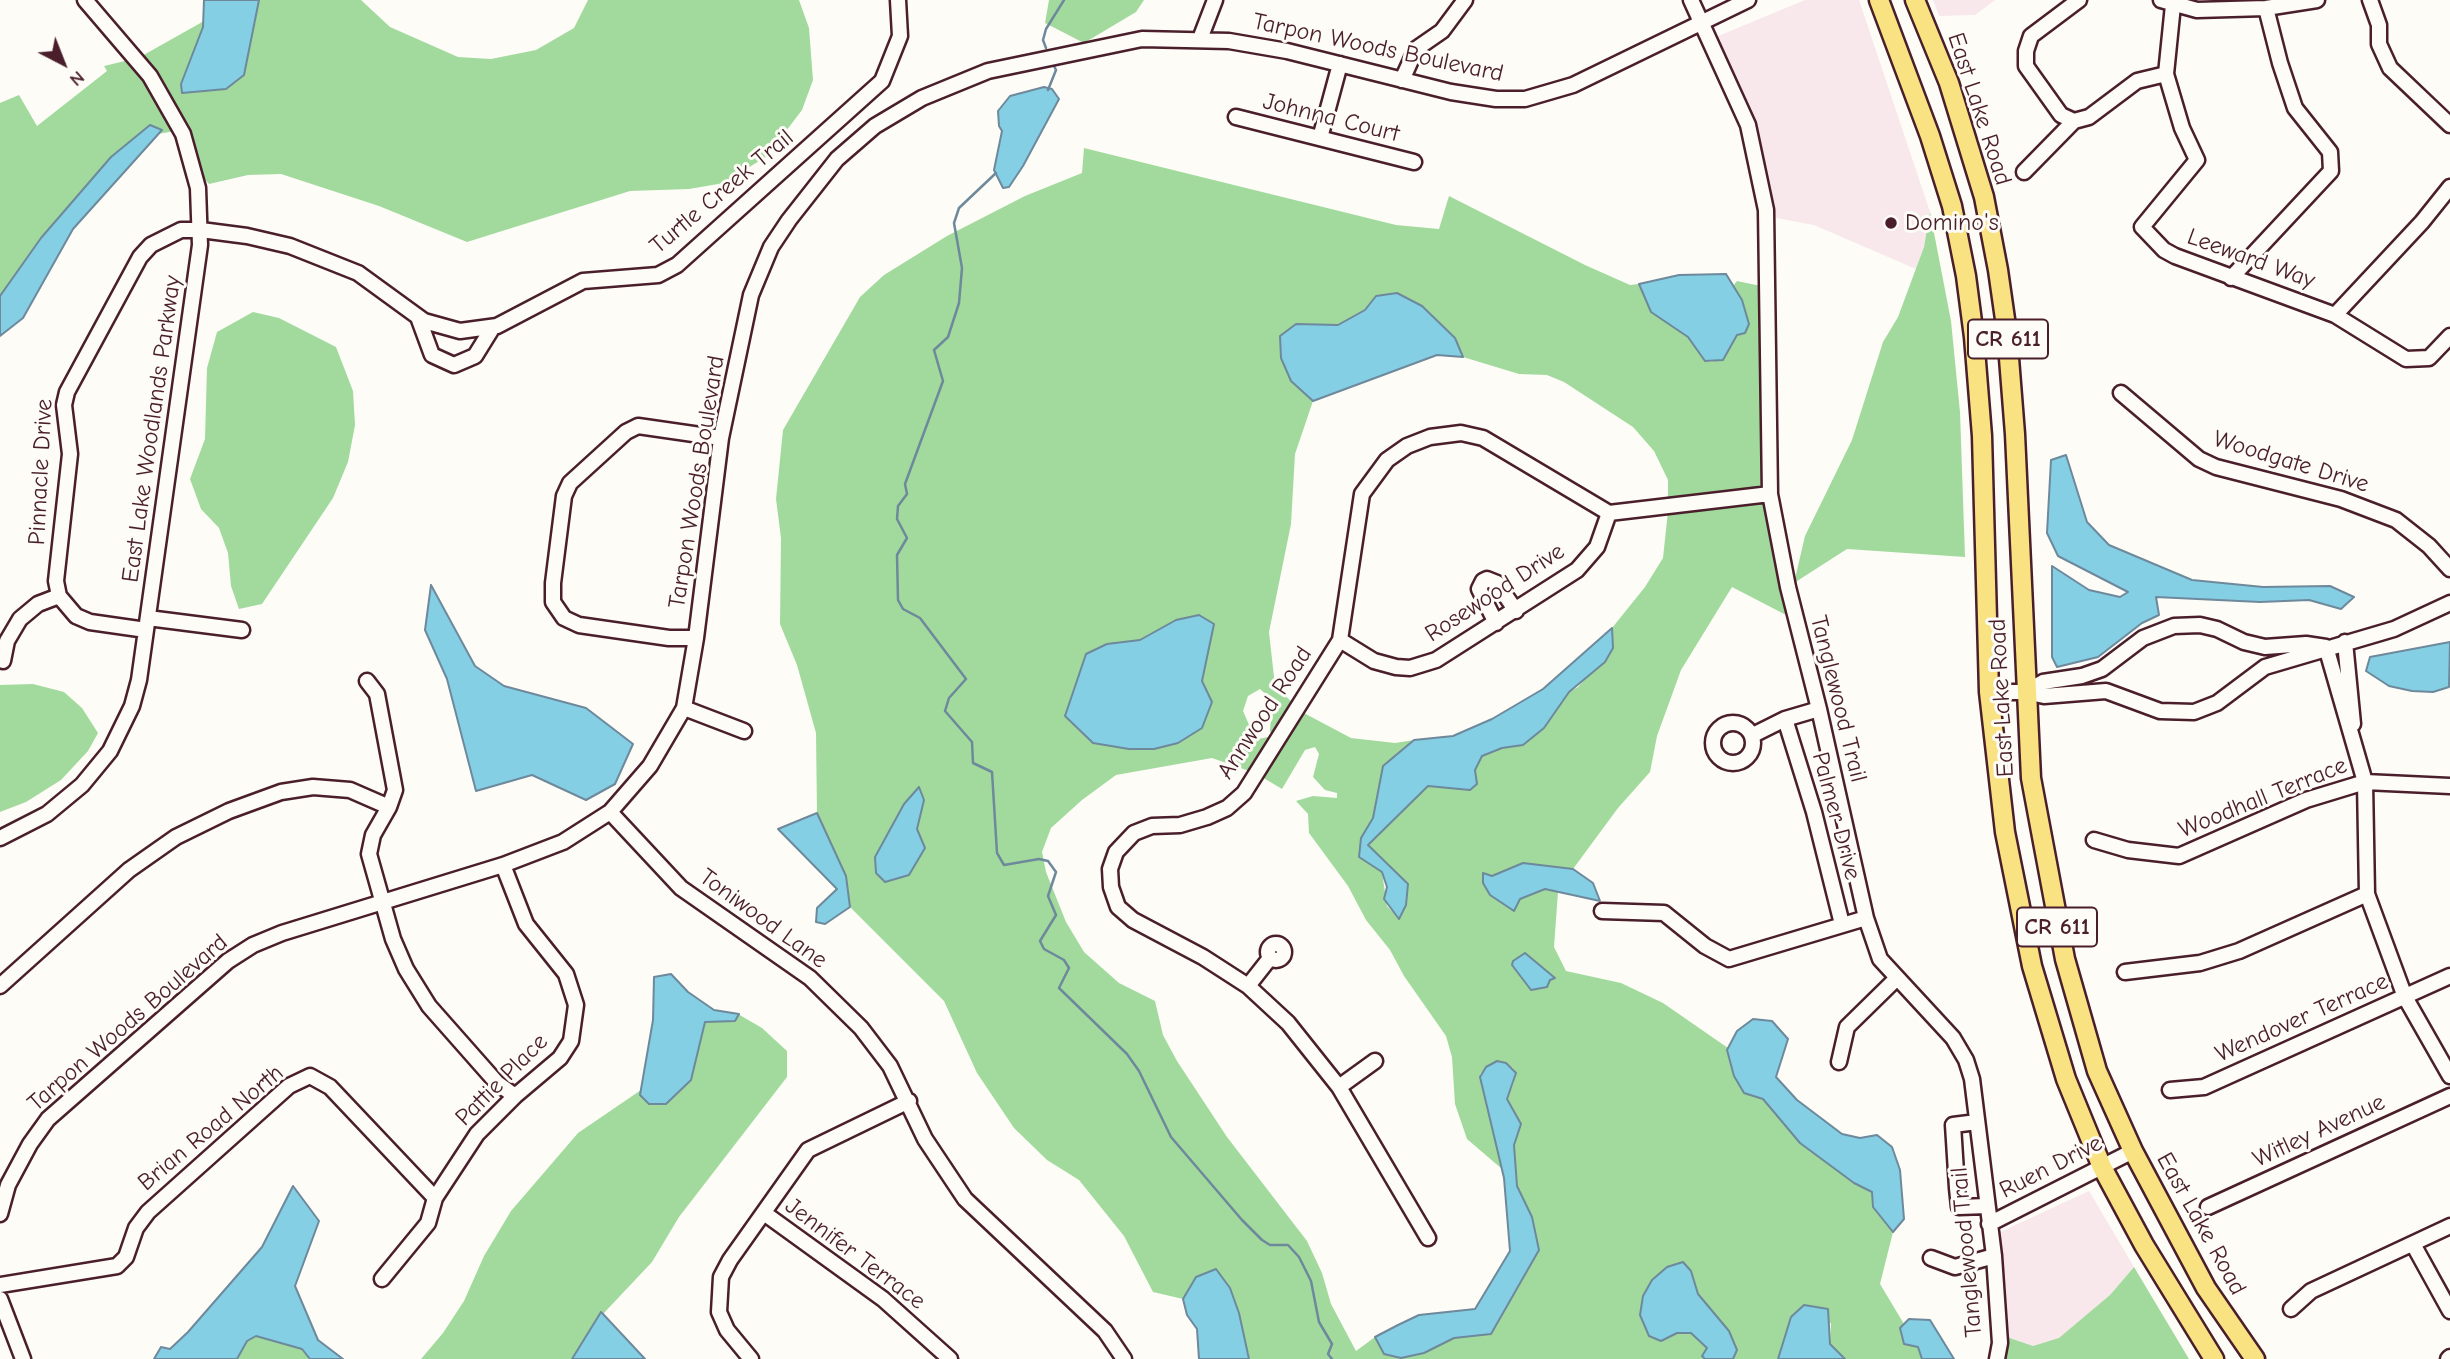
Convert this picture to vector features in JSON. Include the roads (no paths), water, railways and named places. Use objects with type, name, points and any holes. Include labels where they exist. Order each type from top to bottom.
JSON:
[{"type":"main road","name":"East Lake Road","points":[[1879,0],[1930,136],[1952,206],[1966,276],[1982,436],[1989,692],[2005,832],[2032,966],[2066,1079],[2102,1167],[2151,1257],[2214,1359]]},
{"type":"main road","name":"East Lake Road","points":[[1916,0],[1949,83],[1984,197],[1998,270],[2007,333],[2015,434],[2031,778],[2056,924],[2097,1071],[2133,1152],[2206,1288],[2255,1359]]},
{"type":"street","name":"East Lake Woodlands Parkway","points":[[0,838],[47,814],[66,799],[110,751],[136,693],[201,230],[195,170],[173,114],[150,76],[85,0]]},
{"type":"street","name":"Turtle Creek Trail","points":[[201,230],[283,244],[345,266],[377,285],[418,317],[460,331],[493,327],[583,281],[648,278],[677,265],[882,81],[900,36],[898,0]]},
{"type":"street","points":[[1200,39],[1214,0]]},
{"type":"street","points":[[1402,80],[1416,49],[1442,31],[1465,0]]},
{"type":"street","name":"Tanglewood Trail","points":[[1691,0],[1748,125],[1766,210],[1770,494],[1788,587],[1819,709],[1866,918],[1880,959],[1953,1038],[1966,1060],[1977,1122],[1994,1256],[2000,1343],[1997,1359]]},
{"type":"street","name":"Tarpon Woods Boulevard","points":[[0,1214],[8,1185],[30,1144],[48,1119],[228,961],[253,945],[282,933],[503,865],[563,842],[610,812],[650,766],[684,708],[696,638],[721,438],[751,295],[771,247],[837,159],[875,126],[922,98],[988,71],[1102,45],[1142,39],[1200,39],[1287,51],[1402,80],[1496,99],[1546,95],[1748,0]]},
{"type":"street","points":[[2074,121],[2055,107],[2026,66],[2026,51],[2031,36],[2079,0]]},
{"type":"street","points":[[2167,3],[2197,10],[2266,8],[2317,0]]},
{"type":"street","points":[[2370,0],[2379,25],[2379,44],[2390,68],[2450,125]]},
{"type":"street","name":"Leeward Way","points":[[2167,3],[2166,74],[2182,128],[2197,160],[2191,171],[2142,227],[2164,250],[2231,278],[2335,315],[2381,346],[2406,359],[2429,358],[2450,336]]},
{"type":"street","points":[[2231,278],[2331,171],[2330,152],[2295,108],[2266,8]]},
{"type":"street","points":[[1320,138],[1340,64]]},
{"type":"street","points":[[2024,173],[2074,121],[2089,117],[2137,81],[2166,74]]},
{"type":"street","name":"Johnna Court","points":[[1236,117],[1414,162]]},
{"type":"street","points":[[2335,315],[2422,222],[2450,187]]},
{"type":"street","name":"Pinnacle Drive","points":[[59,596],[56,581],[70,454],[64,405],[67,392],[140,257],[151,245],[168,234],[201,230]]},
{"type":"street","points":[[418,317],[432,355],[454,365],[475,356],[493,327]]},
{"type":"street","name":"Woodgate Drive","points":[[2121,393],[2199,459],[2216,467],[2342,499],[2396,520],[2429,546],[2450,569]]},
{"type":"street","points":[[696,638],[669,638],[579,625],[564,618],[553,602],[552,583],[564,496],[570,482],[626,432],[638,426],[721,438]]},
{"type":"street","name":"Annwood Road","points":[[1428,1238],[1339,1087],[1288,1023],[1248,986],[1126,914],[1118,907],[1111,887],[1110,869],[1116,852],[1134,833],[1152,826],[1180,825],[1207,817],[1227,808],[1244,793],[1340,640],[1362,494],[1387,460],[1407,446],[1430,437],[1461,433],[1483,438],[1609,513]]},
{"type":"street","points":[[1609,513],[1770,494]]},
{"type":"street","name":"Rosewood Drive","points":[[1340,640],[1374,661],[1410,668],[1436,660],[1562,582],[1587,562],[1597,547],[1609,513]]},
{"type":"street","points":[[1496,623],[1479,589],[1483,581],[1497,583],[1516,611]]},
{"type":"street","points":[[4,661],[7,641],[20,619],[38,604],[59,596],[76,616],[90,622],[242,630]]},
{"type":"street","points":[[1989,692],[2025,692],[2044,696],[2106,691],[2160,711],[2194,712],[2217,703],[2265,667],[2394,629],[2450,603]]},
{"type":"street","points":[[2025,692],[2043,682],[2092,673],[2111,664],[2143,638],[2174,626],[2210,627],[2265,647],[2306,644],[2326,647]]},
{"type":"street","points":[[2345,642],[2355,750]]},
{"type":"street","points":[[2326,647],[2365,782],[2367,894],[2405,997],[2450,1076]]},
{"type":"street","points":[[367,681],[377,694],[395,790],[373,835],[369,854],[393,939],[422,996],[497,1083],[515,1096]]},
{"type":"street","points":[[684,708],[744,731]]},
{"type":"street","points":[[1753,735],[1785,719],[1819,709]]},
{"type":"street","name":"Palmer Drive","points":[[1785,719],[1814,813],[1842,924]]},
{"type":"street","name":"Woodhall Terrace","points":[[2094,839],[2128,850],[2179,856],[2317,796],[2365,782],[2450,786]]},
{"type":"street","points":[[0,986],[129,870],[176,837],[229,811],[281,793],[313,786],[350,790],[389,807]]},
{"type":"street","name":"Toniwood Lane","points":[[610,812],[681,888],[810,978],[861,1028],[890,1066],[925,1139],[965,1199],[1105,1331],[1124,1359]]},
{"type":"street","name":"Pattie Place","points":[[382,1279],[428,1223],[435,1198],[478,1134],[515,1096],[560,1058],[571,1041],[576,1005],[566,974],[526,924],[503,865]]},
{"type":"street","points":[[2125,972],[2200,963],[2239,951],[2367,894]]},
{"type":"street","points":[[1602,911],[1664,913],[1705,946],[1729,959],[1866,918]]},
{"type":"street","points":[[1248,986],[1270,958]]},
{"type":"street","name":"Wendover Terrace","points":[[2170,1090],[2204,1087],[2450,976]]},
{"type":"street","points":[[1839,1062],[1847,1027],[1897,978]]},
{"type":"street","points":[[1339,1087],[1375,1061]]},
{"type":"street","name":"Brian Road North","points":[[0,1285],[117,1266],[126,1257],[136,1228],[148,1212],[289,1086],[310,1076],[330,1087],[435,1198]]},
{"type":"street","name":"Witley Avenue","points":[[2208,1207],[2450,1096]]},
{"type":"street","points":[[751,1359],[727,1330],[719,1312],[721,1277],[730,1260],[808,1150],[909,1101]]},
{"type":"street","points":[[1977,1122],[1953,1125],[1959,1207],[1987,1206]]},
{"type":"street","name":"Ruen Drive","points":[[1989,1224],[2133,1152]]},
{"type":"street","name":"Jennifer Terrace","points":[[764,1213],[883,1299],[950,1359]]},
{"type":"street","points":[[2291,1309],[2311,1291],[2450,1226]]},
{"type":"street","points":[[2413,1244],[2450,1311]]},
{"type":"street","points":[[1931,1258],[1955,1267],[1994,1256]]},
{"type":"street","points":[[0,1299],[23,1359]]},
{"type":"water","points":[[204,0],[259,0],[244,75],[226,89],[182,93],[181,84],[203,27]]},
{"type":"water","points":[[1044,87],[1052,89],[1059,99],[1023,166],[1009,187],[1003,188],[994,170],[1002,131],[998,111],[1010,96]]},
{"type":"water","points":[[150,125],[162,130],[73,229],[23,318],[0,336],[0,296],[41,238],[111,157]]},
{"type":"water","points":[[1726,274],[1742,300],[1749,324],[1745,333],[1737,335],[1723,360],[1705,361],[1688,337],[1651,312],[1639,284],[1679,275]]},
{"type":"water","points":[[1397,293],[1422,306],[1455,338],[1463,357],[1437,355],[1313,401],[1291,381],[1281,358],[1280,336],[1296,324],[1338,325],[1365,310],[1376,296]]},
{"type":"water","points":[[2066,455],[2087,522],[2109,545],[2192,580],[2263,587],[2330,586],[2354,597],[2341,609],[2309,600],[2260,602],[2156,597],[2159,615],[2142,623],[2098,657],[2057,667],[2052,657],[2052,566],[2089,590],[2120,597],[2128,592],[2058,556],[2047,533],[2051,460]]},
{"type":"water","points":[[431,585],[475,666],[504,686],[586,708],[633,744],[615,784],[586,800],[532,775],[476,791],[447,679],[425,630]]},
{"type":"water","points":[[1199,615],[1214,624],[1202,681],[1212,702],[1202,728],[1178,743],[1154,749],[1129,749],[1093,743],[1065,716],[1086,654],[1107,644],[1140,640],[1176,620]]},
{"type":"water","points":[[1612,628],[1613,648],[1605,662],[1569,692],[1544,728],[1523,745],[1502,748],[1482,756],[1475,770],[1477,784],[1470,790],[1428,786],[1368,845],[1408,884],[1406,905],[1399,919],[1384,899],[1387,887],[1382,872],[1359,857],[1361,838],[1373,818],[1383,766],[1414,740],[1453,736],[1492,719],[1543,689]]},
{"type":"water","points":[[2450,642],[2449,687],[2433,692],[2412,691],[2389,686],[2366,671],[2370,657]]},
{"type":"water","points":[[919,787],[924,800],[917,829],[925,848],[909,875],[885,882],[876,873],[875,857],[904,804]]},
{"type":"water","points":[[817,813],[846,876],[850,907],[825,924],[816,922],[817,908],[837,889],[778,829]]},
{"type":"water","points":[[1523,863],[1573,869],[1593,883],[1600,901],[1545,889],[1520,899],[1514,911],[1490,895],[1483,883],[1483,873],[1492,876]]},
{"type":"water","points":[[1525,953],[1555,978],[1550,980],[1547,987],[1531,990],[1512,965],[1513,961]]},
{"type":"water","points":[[671,974],[688,992],[714,1010],[739,1014],[735,1021],[705,1022],[691,1080],[666,1104],[649,1104],[640,1095],[653,1020],[654,977]]},
{"type":"water","points":[[1753,1019],[1772,1021],[1788,1039],[1776,1077],[1797,1100],[1842,1134],[1860,1138],[1877,1135],[1892,1147],[1900,1170],[1904,1219],[1893,1232],[1873,1207],[1872,1192],[1854,1183],[1800,1143],[1763,1099],[1744,1093],[1734,1076],[1727,1050],[1737,1031]]},
{"type":"water","points":[[1497,1061],[1506,1063],[1516,1073],[1507,1099],[1521,1124],[1514,1145],[1517,1186],[1532,1217],[1539,1250],[1491,1334],[1454,1338],[1424,1353],[1401,1358],[1384,1354],[1375,1337],[1398,1325],[1419,1315],[1475,1309],[1510,1251],[1504,1178],[1480,1077],[1486,1067]]},
{"type":"water","points":[[293,1186],[319,1221],[295,1286],[318,1340],[343,1359],[310,1359],[302,1349],[256,1336],[247,1341],[237,1359],[154,1359],[161,1347],[170,1349],[188,1332],[262,1247]]},
{"type":"water","points":[[1683,1262],[1691,1271],[1698,1294],[1729,1331],[1737,1350],[1733,1359],[1705,1359],[1702,1356],[1707,1348],[1691,1333],[1677,1333],[1661,1341],[1649,1336],[1640,1315],[1643,1296],[1652,1280],[1667,1267]]},
{"type":"water","points":[[1216,1269],[1230,1288],[1239,1313],[1249,1359],[1199,1359],[1197,1329],[1187,1315],[1183,1299],[1196,1277]]},
{"type":"water","points":[[1804,1305],[1828,1309],[1830,1344],[1845,1359],[1778,1359],[1791,1317]]},
{"type":"water","points":[[601,1312],[603,1314],[645,1359],[572,1359]]},
{"type":"water","points":[[1909,1319],[1930,1320],[1954,1359],[1922,1359],[1918,1347],[1904,1344],[1900,1328]]},
{"type":"waterway","points":[[1046,48],[1043,40],[1046,29],[1064,0]]},
{"type":"waterway","points":[[1048,90],[1056,70],[1053,64]]},
{"type":"waterway","points":[[996,173],[959,208],[954,223],[962,268],[959,303],[948,337],[934,350],[943,381],[905,484],[907,494],[898,506],[897,519],[907,538],[897,555],[898,600],[903,609],[920,618],[966,679],[949,698],[945,711],[972,742],[973,763],[992,772],[997,853],[1004,865],[1039,859],[1048,861],[1056,872],[1048,896],[1056,915],[1040,941],[1044,949],[1064,960],[1069,968],[1059,988],[1127,1054],[1139,1071],[1171,1137],[1242,1220],[1262,1240],[1270,1245],[1288,1245],[1299,1257],[1311,1281],[1319,1322],[1332,1344],[1328,1354],[1332,1359]]},
{"type":"place","name":"Domino's","points":[[1891,223]]}]
